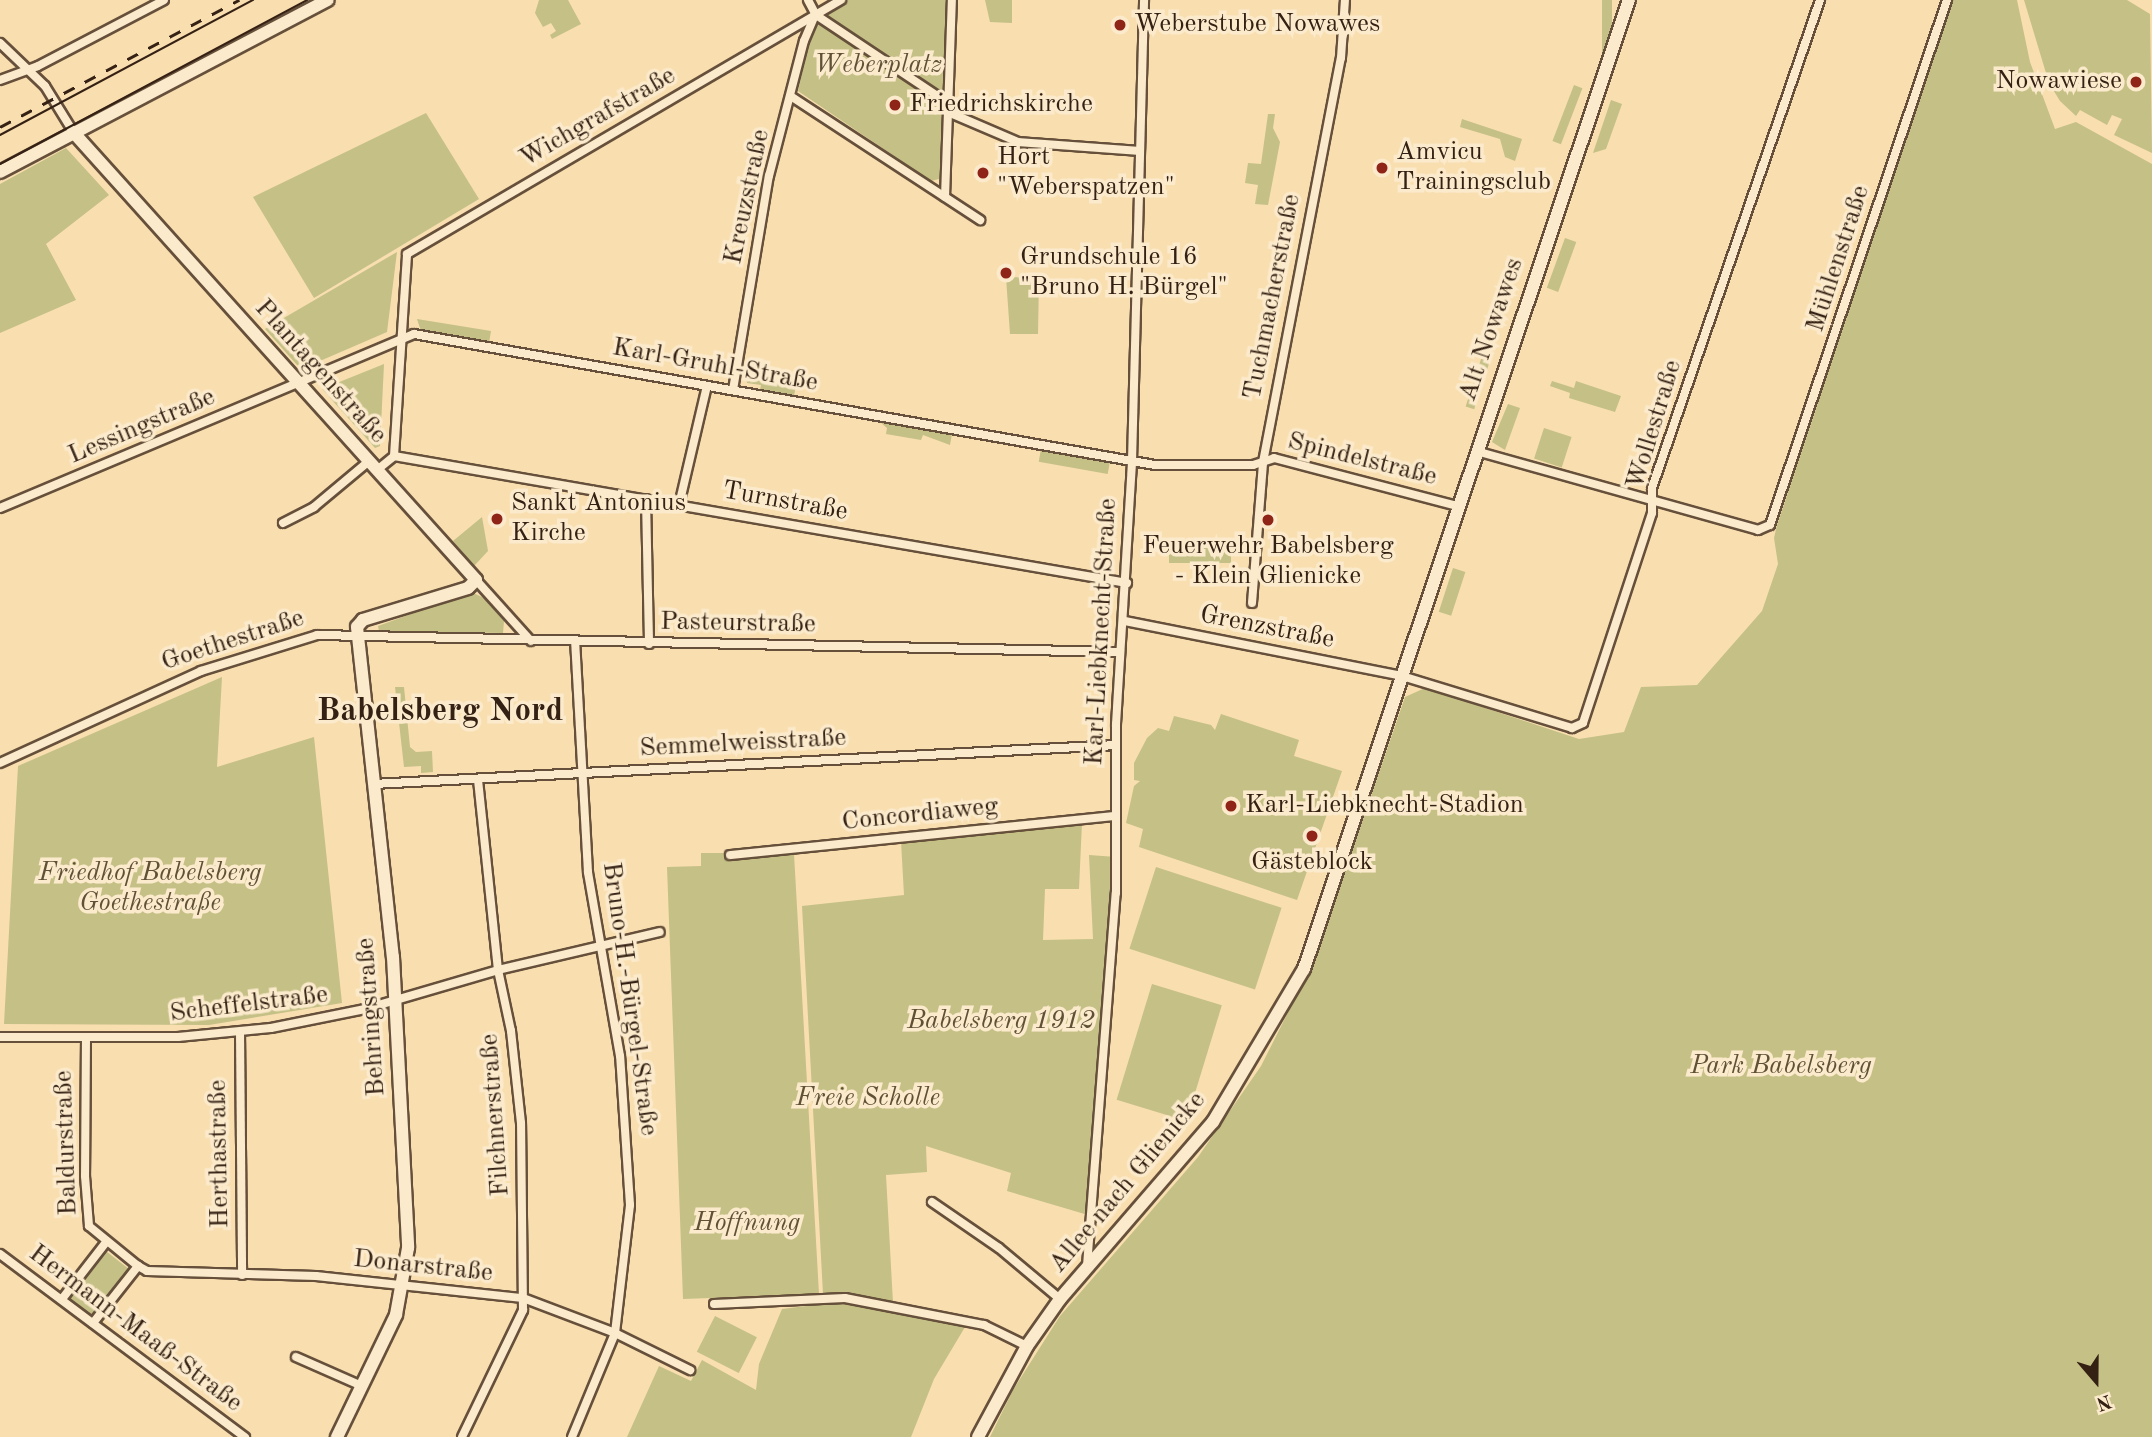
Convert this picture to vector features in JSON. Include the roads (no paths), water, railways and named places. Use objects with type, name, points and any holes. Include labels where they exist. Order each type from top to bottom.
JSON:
[{"type":"street","points":[[0,80],[27,71],[164,0]]},
{"type":"street","points":[[0,172],[328,0]]},
{"type":"street","points":[[808,0],[816,15],[948,108],[1018,142],[1140,151]]},
{"type":"street","points":[[816,15],[841,0]]},
{"type":"street","points":[[945,197],[952,0]]},
{"type":"street","name":"Karl-Liebknecht-Straße","points":[[1087,1266],[1116,893],[1116,745],[1132,461],[1144,0]]},
{"type":"street","name":"Tuchmacherstraße","points":[[1252,603],[1263,462],[1341,58],[1345,0]]},
{"type":"street","name":"Alt Nowawes","points":[[1402,676],[1475,451],[1629,0]]},
{"type":"street","name":"Wollestraße","points":[[1402,676],[1572,728],[1581,725],[1647,526],[1652,488],[1820,0]]},
{"type":"street","name":"Mühlenstraße","points":[[1652,501],[1765,529],[1774,521],[1947,0]]},
{"type":"street","name":"Kreuzstraße","points":[[733,390],[769,176],[792,97],[804,41],[816,15]]},
{"type":"street","name":"Wichgrafstraße","points":[[401,342],[407,254],[816,15]]},
{"type":"street","points":[[0,43],[45,86],[74,133]]},
{"type":"street","points":[[792,97],[980,219]]},
{"type":"street","name":"Plantagenstraße","points":[[74,133],[531,641]]},
{"type":"street","name":"Karl-Gruhl-Straße","points":[[300,384],[401,342],[414,334],[1132,461]]},
{"type":"street","points":[[283,523],[314,507],[373,466],[394,456],[401,342]]},
{"type":"street","name":"Lessingstraße","points":[[0,508],[300,384]]},
{"type":"street","points":[[679,505],[707,386]]},
{"type":"street","points":[[1475,451],[1652,501]]},
{"type":"street","name":"Turnstraße","points":[[394,456],[1127,583]]},
{"type":"street","name":"Spindelstraße","points":[[1132,461],[1155,465],[1263,462],[1274,458],[1457,506]]},
{"type":"street","points":[[646,499],[649,644]]},
{"type":"street","points":[[356,638],[363,620],[468,588],[476,580]]},
{"type":"street","name":"Grenzstraße","points":[[1125,621],[1402,676]]},
{"type":"street","name":"Goethestraße","points":[[0,762],[201,671],[317,635],[356,638]]},
{"type":"street","name":"Pasteurstraße","points":[[356,638],[1120,652]]},
{"type":"street","name":"Behringstraße","points":[[337,1437],[396,1315],[404,1287],[408,1248],[396,1001],[356,638]]},
{"type":"street","name":"Bruno-H.-Bürgel-Straße","points":[[572,1437],[615,1332],[626,1271],[630,1205],[627,1113],[588,872],[575,642]]},
{"type":"street","name":"Allee nach Glienicke","points":[[978,1437],[1027,1346],[1060,1299],[1213,1122],[1304,969],[1402,676]]},
{"type":"street","name":"Semmelweisstraße","points":[[373,784],[1116,745]]},
{"type":"street","name":"Filchnerstraße","points":[[462,1437],[523,1310],[521,1123],[511,1031],[498,970],[478,779]]},
{"type":"street","name":"Concordiaweg","points":[[730,855],[1115,816]]},
{"type":"street","name":"Scheffelstraße","points":[[0,1037],[240,1032],[396,1001],[498,970],[660,932]]},
{"type":"street","name":"Herthastraße","points":[[240,1032],[242,1275]]},
{"type":"street","name":"Baldurstraße","points":[[86,1037],[89,1226],[138,1266]]},
{"type":"street","points":[[932,1202],[999,1248],[1060,1299]]},
{"type":"street","points":[[62,1299],[107,1241]]},
{"type":"street","name":"Hermann-Maaß-Straße","points":[[0,1254],[245,1437]]},
{"type":"street","points":[[93,1323],[138,1266]]},
{"type":"street","name":"Donarstraße","points":[[138,1266],[146,1271],[316,1276],[523,1298],[615,1332],[690,1370]]},
{"type":"street","points":[[714,1304],[845,1298],[984,1325],[1027,1346]]},
{"type":"street","points":[[296,1357],[362,1386]]},
{"type":"tram line","points":[[0,135],[253,0]]},
{"type":"tram line","points":[[0,164],[307,0]]},
{"type":"railway","points":[[0,127],[239,0]]},
{"type":"place","name":"Weberstube Nowawes","points":[[1120,25]]},
{"type":"place","name":"Nowawiese","points":[[2136,82]]},
{"type":"place","name":"Friedrichskirche","points":[[895,105]]},
{"type":"place","name":"Amvicu Trainingsclub","points":[[1382,168]]},
{"type":"place","name":"Hort \"Weberspatzen\"","points":[[983,173]]},
{"type":"place","name":"Grundschule 16 \"Bruno H. Bürgel\"","points":[[1006,273]]},
{"type":"place","name":"Sankt Antonius Kirche","points":[[497,519]]},
{"type":"place","name":"Feuerwehr Babelsberg - Klein Glienicke","points":[[1268,520]]},
{"type":"place","name":"Karl-Liebknecht-Stadion","points":[[1231,806]]},
{"type":"place","name":"Gästeblock","points":[[1312,836]]},
{"type":"district","name":"Babelsberg Nord","points":[[440,712]]},
{"type":"park label","name":"Weberplatz","points":[[878,66]]},
{"type":"park label","name":"Friedhof Babelsberg Goethestraße","points":[[150,889]]},
{"type":"park label","name":"Babelsberg 1912","points":[[1001,1022]]},
{"type":"park label","name":"Park Babelsberg","points":[[1781,1067]]},
{"type":"park label","name":"Freie Scholle","points":[[868,1099]]},
{"type":"park label","name":"Hoffnung","points":[[747,1224]]}]
